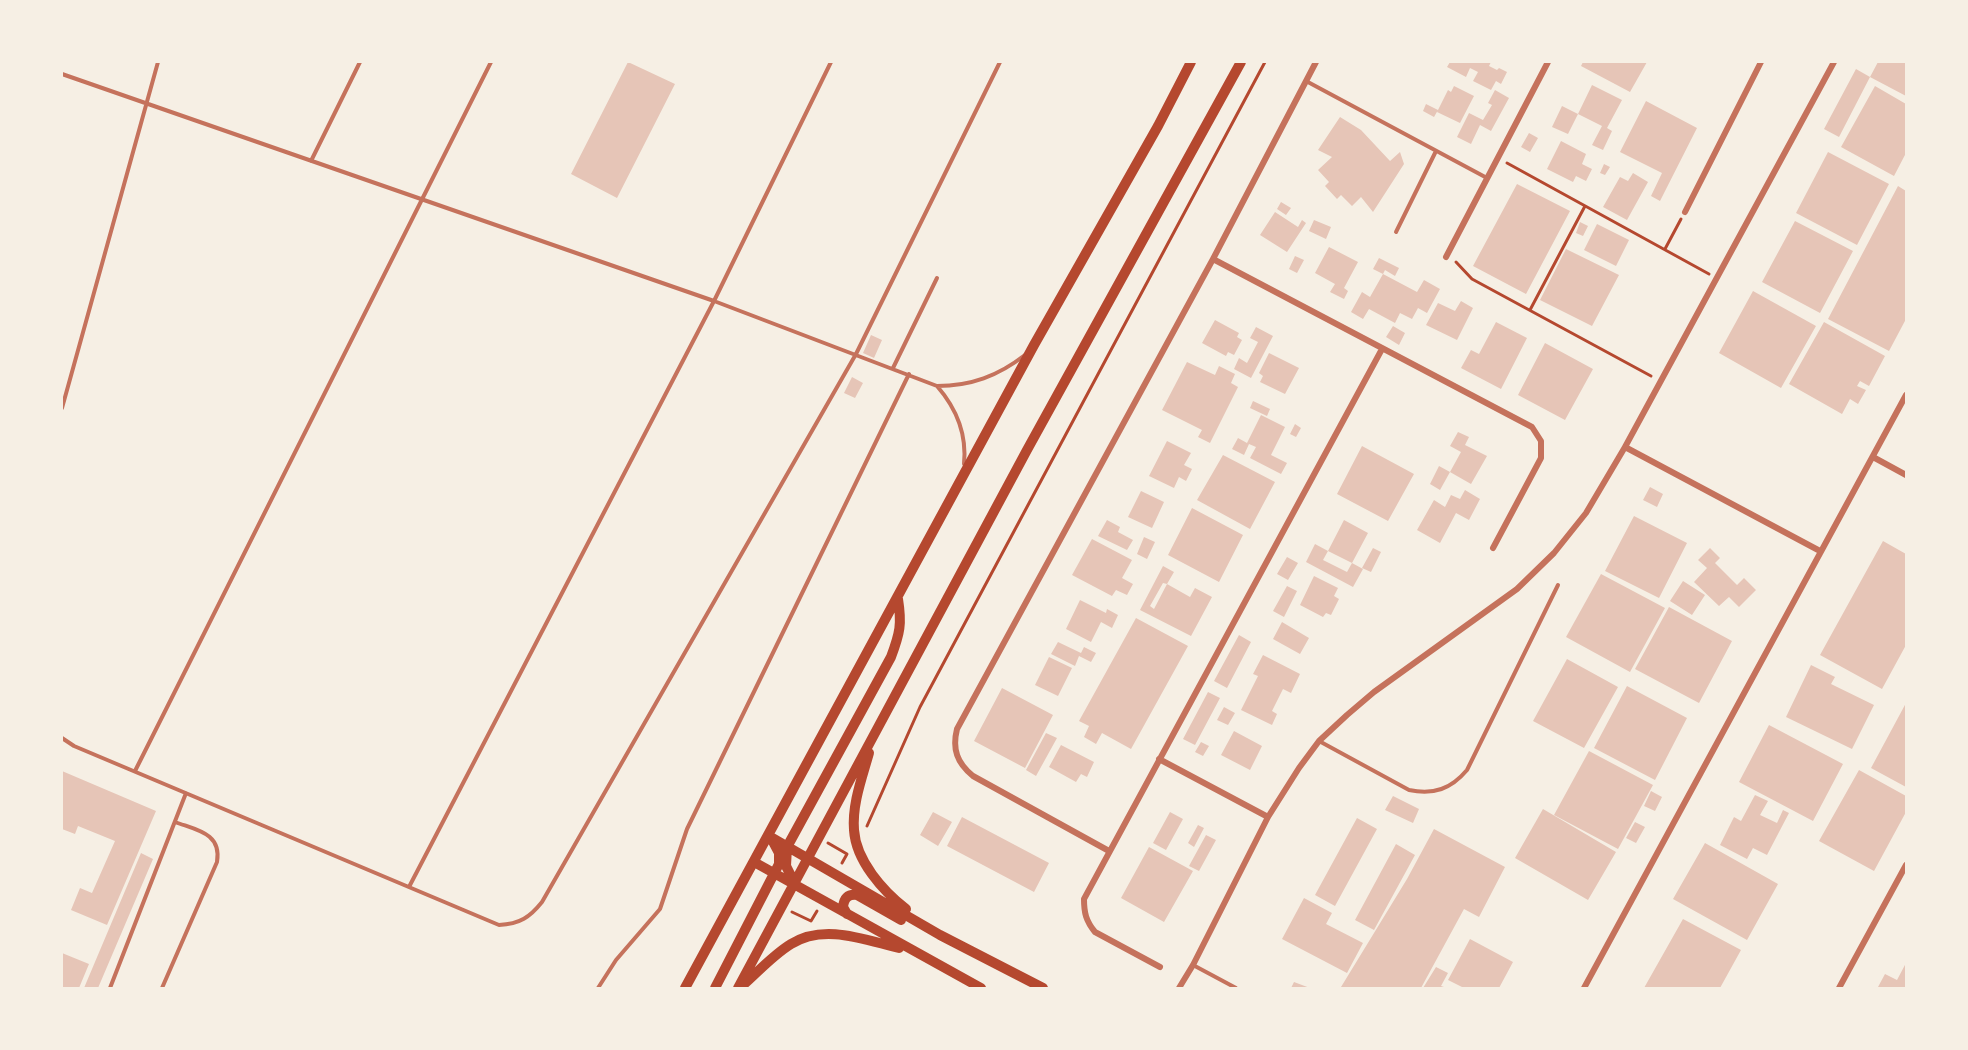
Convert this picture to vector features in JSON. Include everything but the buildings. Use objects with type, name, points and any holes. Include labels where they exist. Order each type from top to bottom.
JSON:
[{"type":"main road","points":[[685,988],[1034,345],[1158,126],[1191,62]]},
{"type":"main road","points":[[739,988],[1027,450],[1241,62]]},
{"type":"main road","points":[[795,884],[786,866],[787,847],[891,657],[902,620],[898,599]]},
{"type":"main road","points":[[873,737],[855,813],[854,831],[857,846],[865,862],[888,893],[940,935]]},
{"type":"main road","points":[[769,836],[807,859],[837,873],[940,935],[1043,988]]},
{"type":"main road","points":[[714,988],[779,864],[779,853],[769,836]]},
{"type":"main road","points":[[754,862],[981,988]]},
{"type":"main road","points":[[847,914],[843,907],[845,899],[848,896],[857,895],[921,930],[940,935]]},
{"type":"main road","points":[[739,988],[780,952],[796,941],[811,935],[827,933],[850,936],[911,951]]},
{"type":"street","points":[[1109,851],[973,776],[957,758],[955,738],[961,720],[1214,259],[1316,62]]},
{"type":"street","points":[[1446,256],[1548,62]]},
{"type":"street","points":[[1685,212],[1761,62]]},
{"type":"street","points":[[1179,988],[1194,965],[1268,817],[1319,741],[1374,692],[1496,604],[1536,572],[1586,513],[1625,447],[1834,62]]},
{"type":"street","points":[[1214,259],[1524,423],[1538,433],[1543,449],[1541,458],[1493,549]]},
{"type":"street","points":[[1160,967],[1095,932],[1084,911],[1084,899],[1382,349]]},
{"type":"street","points":[[1584,988],[1906,395]]},
{"type":"street","points":[[1625,447],[1820,551]]},
{"type":"street","points":[[1873,457],[1906,475]]},
{"type":"street","points":[[1159,759],[1268,817]]},
{"type":"street","points":[[1839,988],[1906,865]]},
{"type":"lane","points":[[62,408],[158,62]]},
{"type":"lane","points":[[311,161],[360,62]]},
{"type":"lane","points":[[135,771],[491,62]]},
{"type":"lane","points":[[409,887],[714,301],[831,62]]},
{"type":"lane","points":[[62,738],[74,746],[500,925],[523,921],[533,913],[548,891],[856,354],[1000,62]]},
{"type":"lane","points":[[62,74],[714,301],[937,386],[964,384],[990,377],[1014,363],[1034,345]]},
{"type":"lane","points":[[1305,81],[1487,178]]},
{"type":"lane","points":[[1395,232],[1436,151]]},
{"type":"lane","points":[[893,368],[937,278]]},
{"type":"lane","points":[[598,988],[615,960],[660,909],[687,829],[909,374]]},
{"type":"lane","points":[[937,386],[954,408],[963,433],[965,447],[963,477]]},
{"type":"lane","points":[[1319,741],[1409,790],[1422,793],[1448,788],[1467,771],[1558,585]]},
{"type":"lane","points":[[110,988],[186,793]]},
{"type":"lane","points":[[162,988],[217,862],[218,854],[217,847],[209,835],[175,822]]},
{"type":"lane","points":[[1194,965],[1236,988]]},
{"type":"path","points":[[867,826],[920,707],[1265,62]]},
{"type":"path","points":[[1498,157],[1717,278]]},
{"type":"path","points":[[1530,311],[1586,206]]},
{"type":"path","points":[[1665,249],[1685,212]]},
{"type":"path","points":[[1449,249],[1456,263],[1467,275],[1660,382]]},
{"type":"path","points":[[847,854],[857,846]]}]
